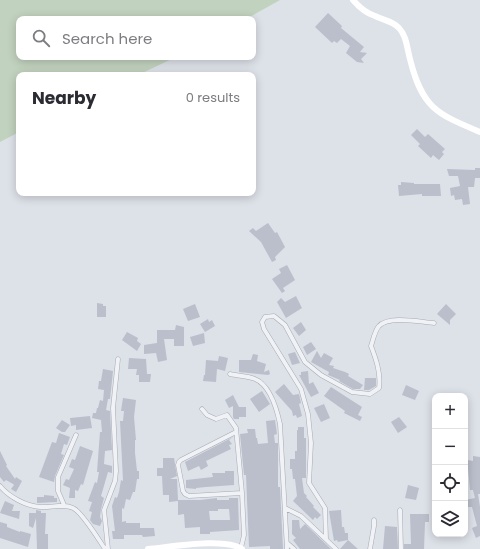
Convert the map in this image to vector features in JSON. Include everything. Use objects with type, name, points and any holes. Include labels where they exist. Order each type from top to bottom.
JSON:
[{"type":"main road","points":[[353,0],[361,9],[392,22],[399,27],[404,36],[417,85],[425,99],[448,118],[480,132]]},
{"type":"main road","points":[[148,549],[202,543],[220,544],[242,548]]},
{"type":"street","points":[[326,539],[325,508],[309,483],[311,443],[308,414],[301,389],[264,329],[262,322],[265,317],[274,316],[285,325],[305,362],[321,375],[352,392],[370,394],[379,388],[380,380],[376,360],[371,346],[378,326],[387,320],[408,320],[434,323]]},
{"type":"street","points":[[107,549],[104,510],[115,481],[116,471],[113,408],[118,359]]},
{"type":"street","points":[[230,374],[255,379],[266,389],[274,402],[280,424],[288,549]]},
{"type":"street","points":[[202,409],[207,415],[216,419],[227,415],[236,428],[242,493],[244,535],[242,548]]},
{"type":"street","points":[[236,432],[181,460],[178,465],[183,491],[189,496],[242,493]]},
{"type":"street","points":[[64,505],[58,491],[58,477],[76,435]]},
{"type":"street","points":[[0,486],[4,491],[17,499],[31,505],[40,507],[64,505],[74,508],[107,549]]},
{"type":"street","points":[[285,508],[301,516],[336,549]]},
{"type":"street","points":[[400,510],[401,549]]},
{"type":"street","points":[[370,549],[374,520]]},
{"type":"street","points":[[287,543],[294,549]]},
{"type":"green space","points":[[0,0],[280,0],[251,16],[16,16],[16,60],[170,60],[144,72],[16,72],[16,134],[0,142]]},
{"type":"building","points":[[328,13],[342,26],[341,28],[364,47],[360,52],[367,53],[361,59],[364,63],[357,62],[346,53],[350,46],[341,39],[337,43],[334,41],[332,43],[315,27]]},
{"type":"building","points":[[417,129],[425,137],[428,134],[445,149],[442,152],[444,154],[439,160],[433,155],[431,158],[418,146],[420,144],[411,135]]},
{"type":"building","points":[[475,168],[480,168],[480,178],[475,178],[474,187],[468,187],[470,204],[463,205],[462,199],[455,200],[454,195],[451,196],[450,188],[460,186],[458,176],[449,176],[447,169],[475,170]]},
{"type":"building","points":[[401,182],[414,184],[440,184],[441,196],[422,196],[422,194],[399,196],[398,185],[401,185]]},
{"type":"building","points":[[268,223],[275,233],[277,232],[285,247],[275,257],[276,260],[272,262],[261,242],[249,231],[253,228],[256,231]]},
{"type":"building","points":[[287,265],[295,280],[283,288],[285,291],[282,293],[272,279],[281,273],[279,269]]},
{"type":"building","points":[[296,296],[302,308],[286,318],[277,302],[281,298],[285,302]]},
{"type":"building","points":[[97,303],[106,306],[106,317],[97,317]]},
{"type":"building","points":[[195,304],[200,317],[188,321],[183,309]]},
{"type":"building","points":[[446,304],[456,314],[450,320],[450,325],[437,314]]},
{"type":"building","points":[[208,319],[209,322],[212,320],[215,326],[205,332],[200,324]]},
{"type":"building","points":[[301,322],[306,330],[299,336],[293,328]]},
{"type":"building","points":[[176,325],[184,327],[184,346],[174,346],[174,339],[164,339],[167,360],[158,362],[156,353],[144,354],[144,345],[157,343],[157,330],[175,330]]},
{"type":"building","points":[[127,332],[138,338],[137,341],[141,344],[137,351],[122,340]]},
{"type":"building","points":[[204,333],[205,343],[193,346],[190,337]]},
{"type":"building","points":[[311,342],[316,349],[307,355],[303,347]]},
{"type":"building","points":[[317,351],[321,358],[324,353],[333,358],[329,365],[349,374],[348,376],[363,385],[360,389],[353,389],[339,381],[340,380],[328,375],[329,372],[311,362]]},
{"type":"building","points":[[295,352],[300,363],[292,365],[288,354]]},
{"type":"building","points":[[253,354],[258,355],[257,361],[266,364],[264,372],[269,370],[270,374],[239,372],[239,360],[251,360]]},
{"type":"building","points":[[219,356],[228,358],[225,371],[217,369],[216,382],[203,381],[206,360],[218,361]]},
{"type":"building","points":[[129,358],[146,359],[147,374],[151,374],[150,382],[139,382],[139,375],[136,375],[137,369],[128,369]]},
{"type":"building","points":[[103,369],[113,371],[110,399],[108,399],[106,410],[110,411],[112,450],[105,451],[104,464],[112,466],[112,473],[108,472],[101,496],[104,498],[101,509],[100,517],[102,521],[100,526],[93,524],[90,520],[92,512],[89,511],[92,502],[88,501],[95,482],[97,483],[99,472],[97,472],[100,432],[102,432],[101,420],[92,418],[93,413],[96,413],[100,400],[103,401],[104,390],[98,389]]},
{"type":"building","points":[[308,371],[309,384],[313,382],[319,393],[311,397],[299,375],[301,375],[301,372]]},
{"type":"building","points":[[365,378],[376,378],[376,386],[369,390],[364,390]]},
{"type":"building","points":[[284,384],[293,395],[299,394],[301,403],[299,404],[302,416],[297,418],[296,415],[293,416],[292,411],[275,392]]},
{"type":"building","points":[[406,385],[419,391],[415,400],[402,395]]},
{"type":"building","points":[[331,387],[362,407],[358,415],[362,417],[360,421],[344,413],[345,411],[324,396]]},
{"type":"building","points":[[262,391],[270,404],[259,412],[250,399]]},
{"type":"building","points":[[233,395],[239,407],[246,407],[246,417],[234,419],[233,406],[229,408],[225,400]]},
{"type":"building","points":[[123,398],[136,400],[134,417],[136,440],[135,453],[137,471],[139,471],[139,479],[137,479],[135,492],[133,492],[130,500],[126,499],[124,509],[122,508],[122,522],[126,521],[126,523],[140,523],[140,528],[154,528],[155,536],[143,537],[142,535],[124,535],[124,539],[113,539],[112,531],[115,531],[112,506],[115,497],[117,498],[121,480],[123,481],[120,421],[123,421],[124,411],[121,411]]},
{"type":"building","points":[[324,404],[330,418],[321,422],[314,408]]},
{"type":"building","points":[[90,416],[92,428],[76,430],[76,425],[71,426],[70,418]]},
{"type":"building","points":[[399,417],[407,427],[398,433],[391,422]]},
{"type":"building","points":[[62,420],[70,425],[65,432],[62,432],[56,428]]},
{"type":"building","points":[[275,420],[277,434],[274,435],[275,443],[278,443],[278,487],[280,487],[283,549],[270,549],[270,546],[249,547],[246,475],[244,475],[240,434],[248,433],[247,429],[255,429],[258,444],[268,443],[266,421]]},
{"type":"building","points":[[298,427],[304,427],[304,438],[306,438],[306,478],[302,478],[304,493],[314,506],[313,507],[321,515],[317,519],[315,517],[313,520],[293,501],[297,496],[295,479],[293,479],[292,469],[290,469],[290,459],[295,459],[295,451],[297,451]]},
{"type":"building","points":[[59,433],[70,437],[67,445],[64,444],[61,454],[64,455],[54,482],[39,477],[52,442],[56,443]]},
{"type":"building","points":[[233,437],[229,440],[232,444],[229,445],[231,449],[206,461],[208,466],[201,470],[199,466],[188,471],[185,462]]},
{"type":"building","points":[[80,446],[93,451],[83,485],[81,484],[78,491],[75,490],[75,498],[69,498],[70,488],[63,485],[66,479],[69,480],[74,469],[69,467],[72,459],[75,460]]},
{"type":"building","points":[[0,451],[7,465],[6,466],[15,479],[16,477],[22,481],[16,492],[11,489],[14,485],[13,484],[6,480],[4,482],[0,477]]},
{"type":"building","points":[[473,456],[480,457],[480,494],[478,494],[480,507],[480,536],[476,538],[472,528],[477,526],[472,507],[468,507],[468,499],[475,498],[473,490],[470,490],[468,469],[468,460],[473,461]]},
{"type":"building","points":[[163,458],[174,458],[177,476],[170,479],[177,479],[178,500],[217,498],[217,500],[229,500],[229,498],[238,498],[239,530],[200,534],[200,527],[185,528],[184,514],[178,515],[178,501],[169,502],[169,495],[163,495],[162,476],[157,476],[157,468],[163,468]],"holes":[[[229,509],[230,520],[210,520],[209,511]]]},
{"type":"building","points":[[225,471],[234,471],[234,485],[196,489],[186,488],[186,480],[213,477],[212,473],[225,473]]},
{"type":"building","points":[[408,485],[419,488],[416,500],[405,498]]},
{"type":"building","points":[[44,495],[54,496],[54,498],[57,498],[57,502],[37,503],[37,497],[44,497]]},
{"type":"building","points":[[5,501],[14,505],[12,511],[20,511],[19,519],[0,513]]},
{"type":"building","points":[[36,510],[41,511],[41,513],[46,513],[45,534],[48,534],[48,549],[37,549],[36,518],[33,528],[29,526],[29,513],[36,513]]},
{"type":"building","points":[[341,510],[342,527],[344,527],[345,533],[348,533],[348,540],[338,542],[337,540],[334,541],[329,511]]},
{"type":"building","points":[[410,514],[429,514],[429,522],[425,522],[424,549],[404,549],[404,544],[411,544]]},
{"type":"building","points":[[292,520],[299,520],[300,529],[305,524],[331,549],[300,549],[293,540],[296,538],[292,534]]},
{"type":"building","points":[[0,522],[7,524],[7,527],[31,534],[28,547],[0,538]]},
{"type":"building","points":[[385,526],[397,527],[398,549],[383,549]]},
{"type":"building","points":[[348,540],[358,549],[340,549]]}]
